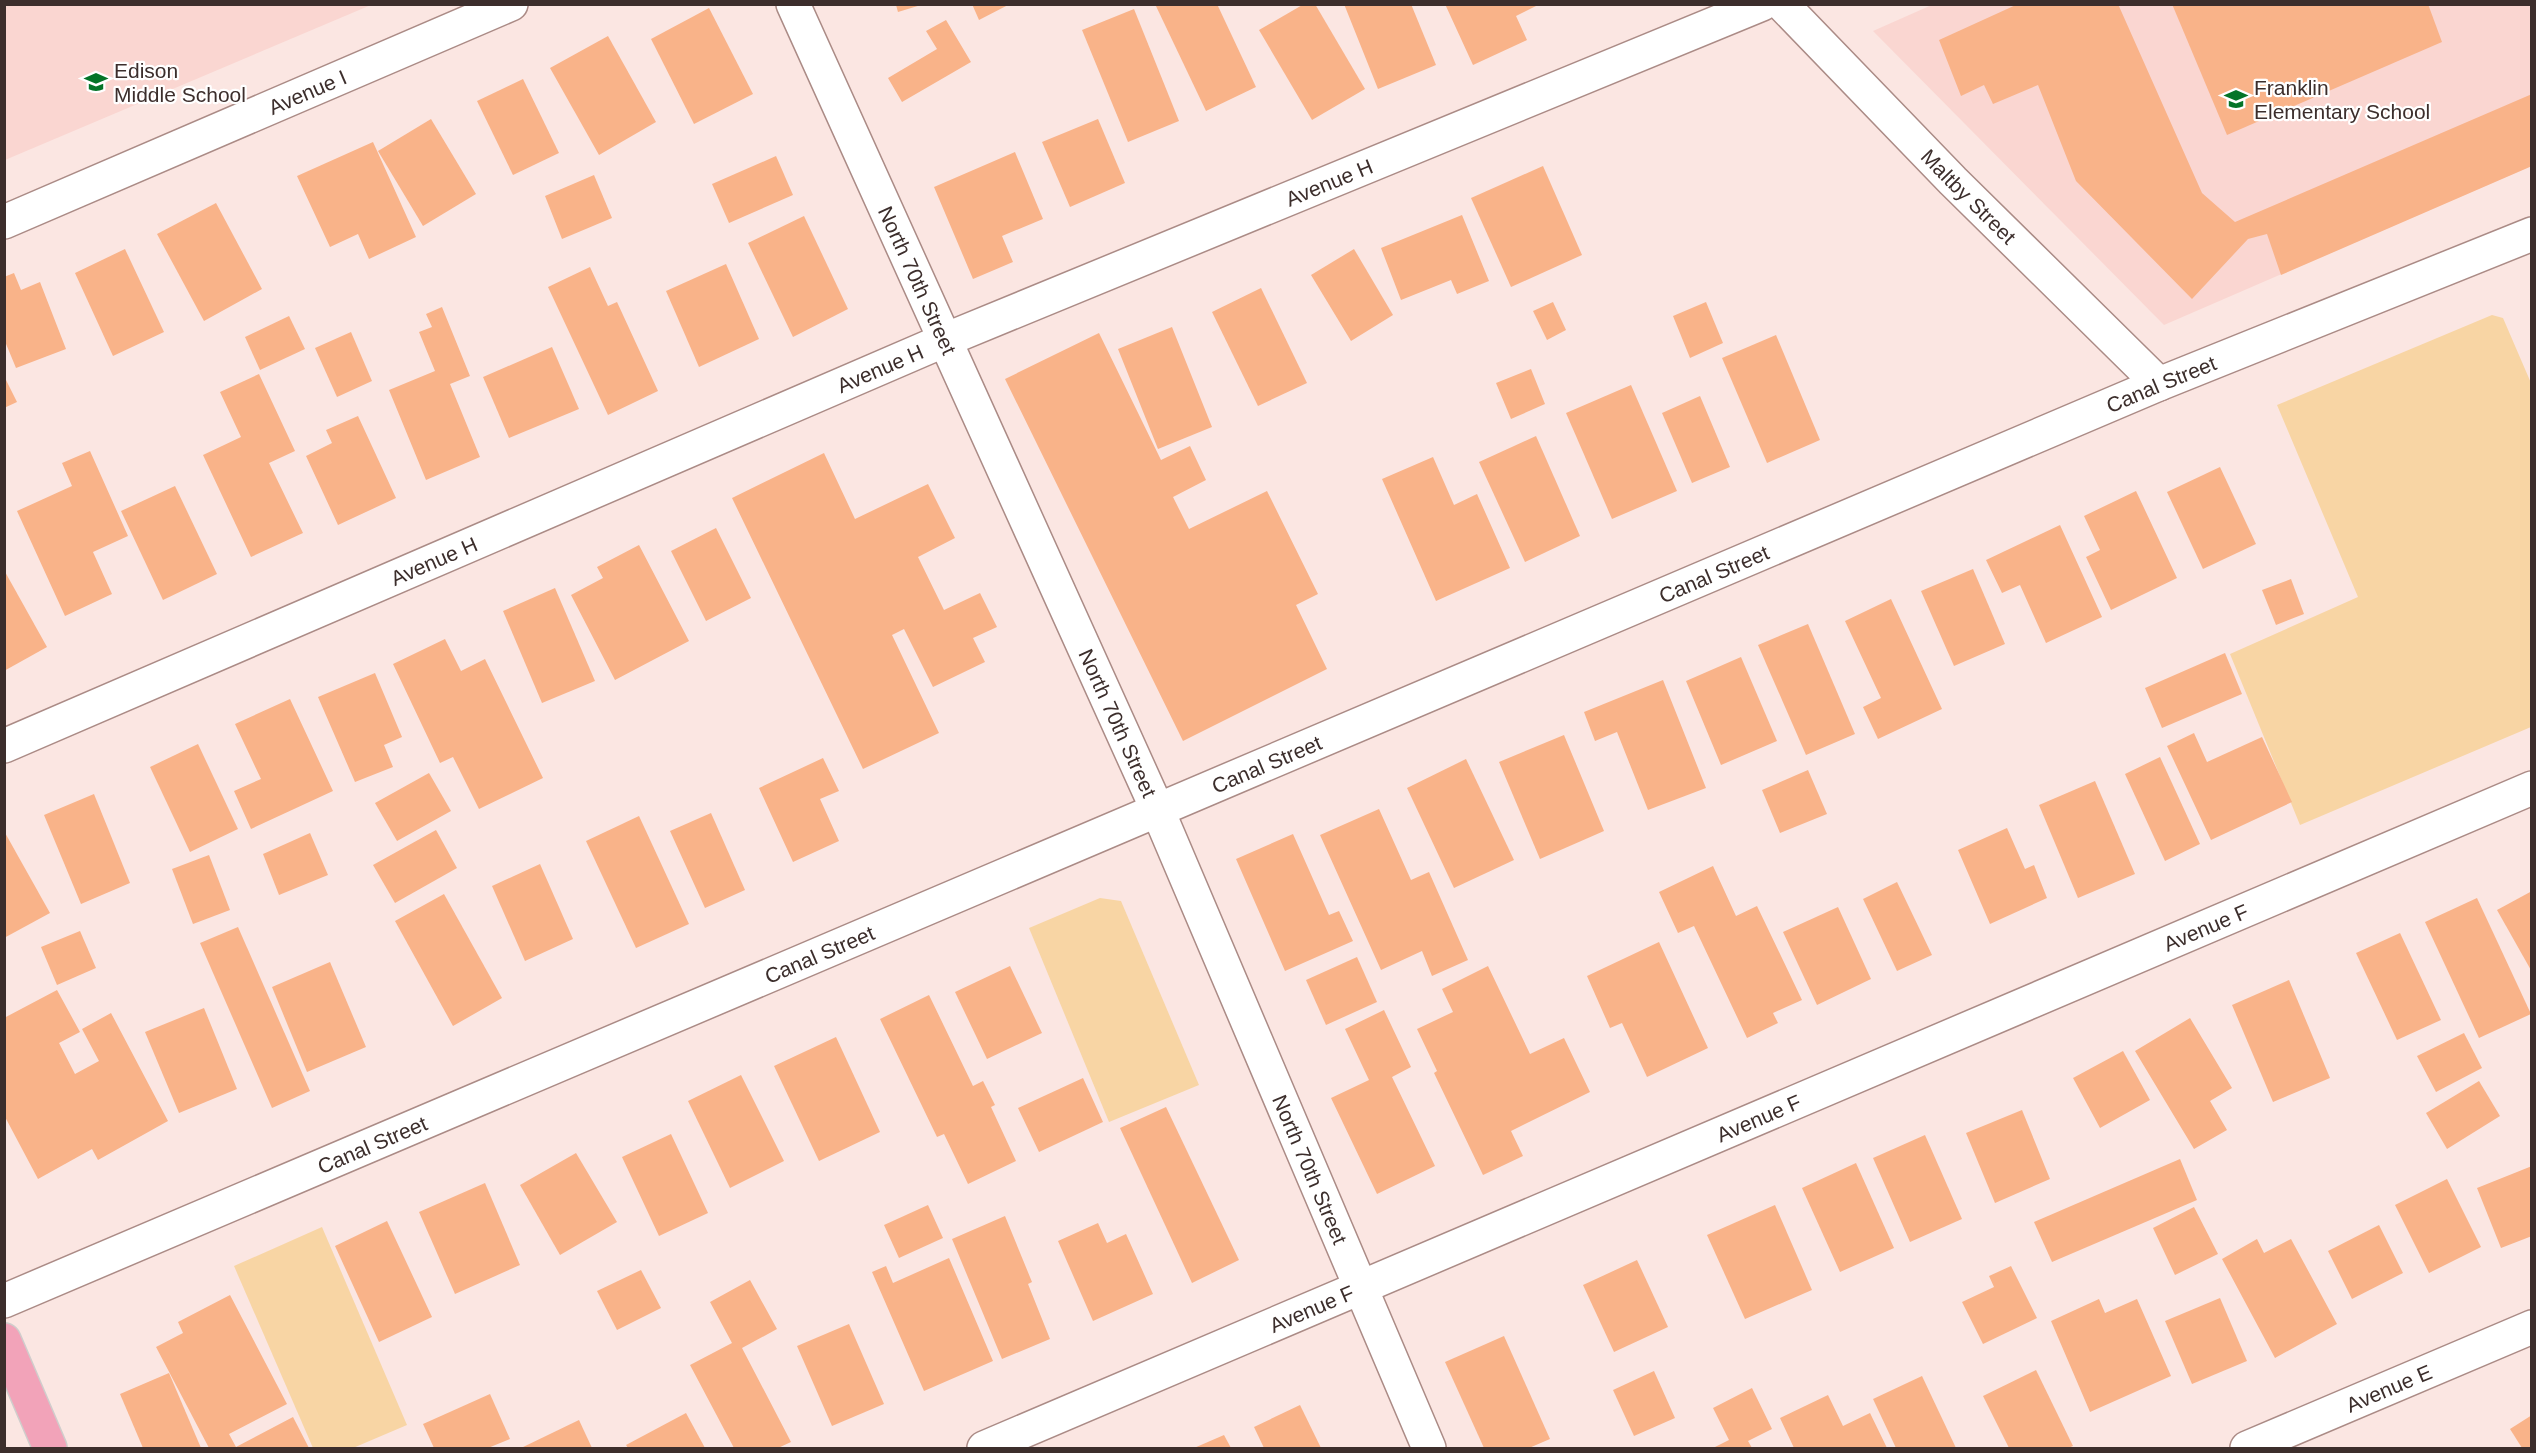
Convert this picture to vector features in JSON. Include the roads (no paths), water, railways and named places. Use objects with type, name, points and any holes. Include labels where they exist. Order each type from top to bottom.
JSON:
[{"type":"main road","points":[[4,1340],[51,1449]]},
{"type":"street","name":"Avenue I","points":[[4,222],[511,4]]},
{"type":"street","name":"North 70th Street","points":[[793,4],[1158,811],[1429,1449]]},
{"type":"street","name":"Avenue H","points":[[4,747],[945,340],[1762,4]]},
{"type":"street","name":"Maltby Street","points":[[1782,4],[1953,181],[2159,384]]},
{"type":"street","name":"Canal Street","points":[[4,1301],[2159,384],[2529,241]]},
{"type":"street","name":"Avenue F","points":[[984,1449],[2532,788]]},
{"type":"street","name":"Avenue E","points":[[2247,1449],[2532,1327]]},
{"type":"place","name":"Edison Middle School","points":[[96,82]]},
{"type":"place","name":"Franklin Elementary School","points":[[2236,99]]}]
